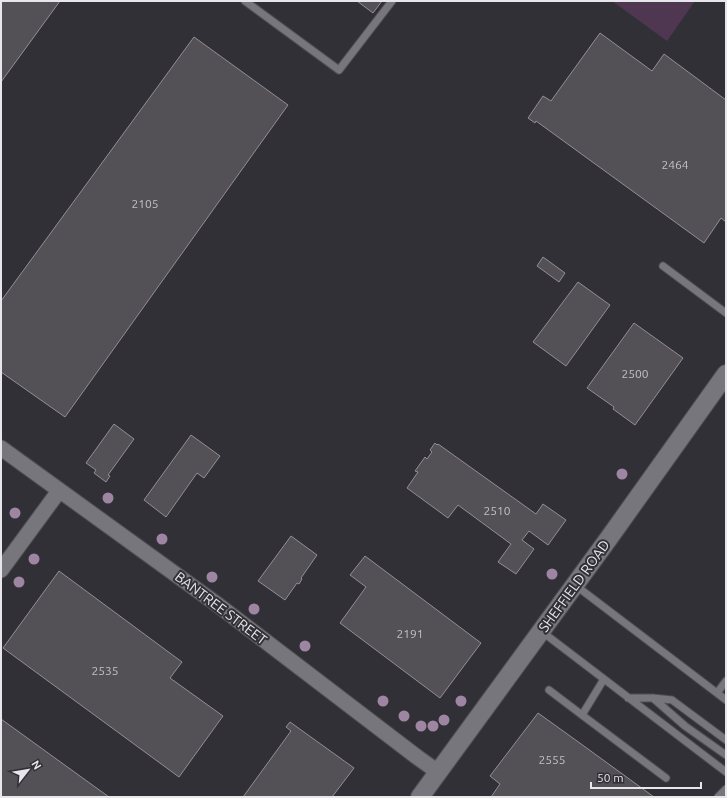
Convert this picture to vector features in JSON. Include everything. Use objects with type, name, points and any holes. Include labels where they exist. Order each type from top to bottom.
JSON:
[{"type":"street","name":"SHEFFIELD ROAD","points":[[420,797],[575,585],[726,374]]},
{"type":"street","name":"BANTREE STREET","points":[[1,448],[218,605],[438,772]]},
{"type":"street","points":[[1,570],[59,491]]},
{"type":"lane","points":[[245,1],[339,70],[392,1]]},
{"type":"lane","points":[[663,266],[726,314]]},
{"type":"lane","points":[[575,585],[726,700]]},
{"type":"lane","points":[[541,631],[726,772]]},
{"type":"lane","points":[[582,714],[604,679]]},
{"type":"lane","points":[[717,693],[726,681]]},
{"type":"lane","points":[[549,690],[666,778]]},
{"type":"lane","points":[[628,698],[672,700],[726,740]]},
{"type":"lane","points":[[654,698],[686,726],[726,755]]},
{"type":"lane","points":[[718,797],[726,789]]},
{"type":"shaded area","points":[[612,1],[695,1],[667,41]]},
{"type":"building","points":[[1,1],[60,1],[1,82]]},
{"type":"building","points":[[357,1],[382,1],[373,13]]},
{"type":"building","points":[[600,33],[652,71],[664,54],[726,100],[726,222],[721,218],[704,243],[536,121],[535,123],[528,118],[543,96],[551,101]]},
{"type":"building","points":[[194,37],[288,105],[65,417],[1,372],[1,301]]},
{"type":"building","points":[[543,257],[565,273],[559,282],[537,266]]},
{"type":"building","points":[[578,282],[610,305],[566,366],[533,342]]},
{"type":"building","points":[[634,323],[683,358],[635,425],[613,409],[614,407],[587,388]]},
{"type":"building","points":[[114,424],[134,439],[108,475],[110,476],[106,482],[94,473],[96,470],[86,463]]},
{"type":"building","points":[[191,435],[220,456],[204,478],[197,473],[166,517],[144,500]]},
{"type":"building","points":[[435,443],[536,514],[543,504],[566,520],[548,545],[529,531],[522,540],[534,549],[516,574],[498,562],[511,544],[458,505],[448,518],[407,488],[418,472],[415,471],[425,457],[427,459],[432,452],[430,450]]},
{"type":"building","points":[[291,536],[317,555],[301,578],[302,579],[299,584],[297,583],[285,600],[258,581]]},
{"type":"building","points":[[365,556],[481,643],[440,698],[340,623],[366,587],[350,575]]},
{"type":"building","points":[[59,571],[182,662],[170,678],[223,716],[179,777],[3,648]]},
{"type":"building","points":[[538,713],[654,797],[491,797],[500,784],[490,776]]},
{"type":"building","points":[[1,719],[109,797],[1,797]]},
{"type":"building","points":[[290,722],[354,768],[332,797],[243,797],[291,731],[286,727]]}]
